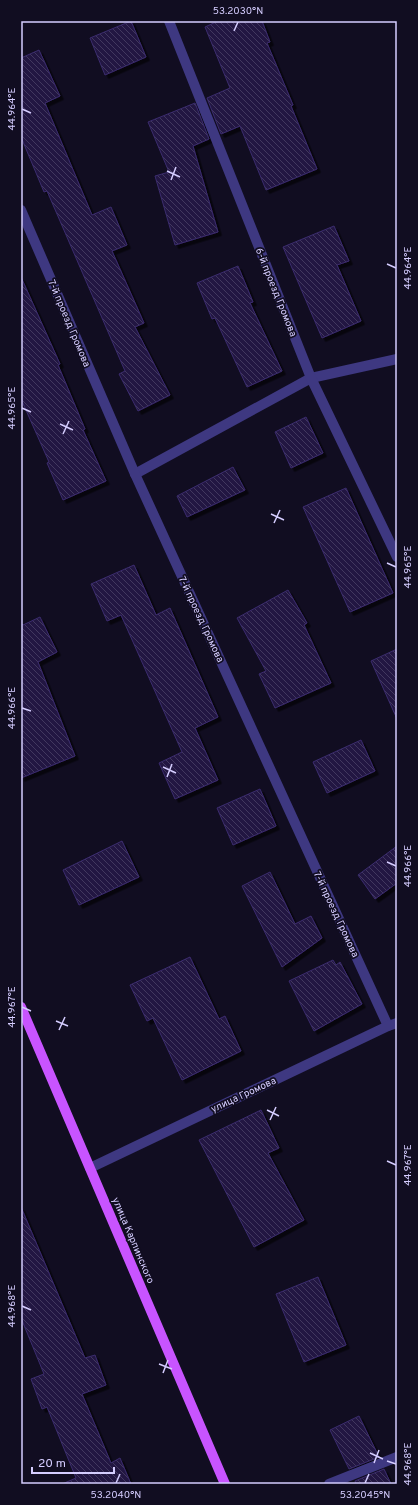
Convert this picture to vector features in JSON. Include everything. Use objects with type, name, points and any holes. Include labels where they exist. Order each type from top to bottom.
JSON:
[{"type":"main road","name":"улица Карпинского","points":[[21,1006],[225,1484]]},
{"type":"street","name":"6-й проезд Громова","points":[[169,21],[311,378],[397,557]]},
{"type":"street","name":"7-й проезд Громова","points":[[21,210],[135,474],[392,1024]]},
{"type":"street","points":[[135,474],[311,378],[397,360]]},
{"type":"street","name":"улица Громова","points":[[90,1168],[392,1024]]},
{"type":"street","points":[[329,1484],[397,1458]]},
{"type":"building","points":[[131,21],[146,57],[105,75],[90,38]]},
{"type":"building","points":[[218,21],[262,21],[270,42],[267,43],[293,105],[291,106],[317,169],[266,190],[240,126],[221,134],[207,98],[230,88],[205,27]]},
{"type":"building","points":[[39,50],[60,96],[45,103],[92,215],[111,207],[127,245],[112,251],[144,323],[135,327],[170,395],[138,411],[119,374],[125,371],[47,191],[44,192],[21,137],[21,58]]},
{"type":"building","points":[[195,103],[209,139],[193,146],[218,232],[175,245],[155,176],[169,172],[148,122]]},
{"type":"building","points":[[334,226],[349,261],[337,265],[361,321],[322,338],[283,247]]},
{"type":"building","points":[[238,266],[253,302],[250,303],[282,371],[247,387],[215,318],[212,319],[197,283]]},
{"type":"building","points":[[21,277],[60,364],[58,365],[85,429],[83,430],[106,481],[63,500],[47,463],[49,462],[21,399]]},
{"type":"building","points":[[306,417],[323,453],[291,468],[275,432]]},
{"type":"building","points":[[233,467],[245,490],[187,517],[177,496]]},
{"type":"building","points":[[346,488],[393,593],[350,612],[303,507]]},
{"type":"building","points":[[134,565],[156,615],[170,608],[218,717],[195,728],[218,780],[175,799],[159,763],[182,752],[121,615],[107,621],[91,584]]},
{"type":"building","points":[[288,590],[307,623],[304,625],[331,683],[275,708],[259,674],[266,671],[237,618]]},
{"type":"building","points":[[40,617],[57,652],[38,662],[75,756],[21,778],[21,623],[23,625]]},
{"type":"building","points":[[397,649],[397,719],[371,661]]},
{"type":"building","points":[[361,740],[375,771],[327,793],[313,762]]},
{"type":"building","points":[[260,789],[276,826],[233,845],[217,808]]},
{"type":"building","points":[[122,841],[139,877],[79,905],[63,870]]},
{"type":"building","points":[[397,846],[397,883],[375,899],[358,875]]},
{"type":"building","points":[[270,872],[295,924],[311,916],[322,938],[282,967],[242,886]]},
{"type":"building","points":[[190,957],[219,1019],[225,1016],[241,1051],[182,1080],[153,1018],[147,1021],[130,985]]},
{"type":"building","points":[[333,960],[336,965],[340,962],[362,1004],[314,1031],[289,981]]},
{"type":"building","points":[[261,1110],[279,1148],[268,1153],[304,1220],[254,1247],[199,1140]]},
{"type":"building","points":[[21,1207],[85,1358],[95,1355],[106,1385],[82,1394],[111,1463],[120,1458],[131,1484],[62,1484],[76,1478],[47,1407],[42,1409],[31,1379],[44,1374],[21,1318]]},
{"type":"building","points":[[318,1277],[346,1345],[304,1362],[276,1294]]},
{"type":"building","points":[[359,1416],[379,1457],[349,1469],[330,1430]]},
{"type":"building","points":[[384,1469],[391,1484],[356,1484],[355,1481]]}]
